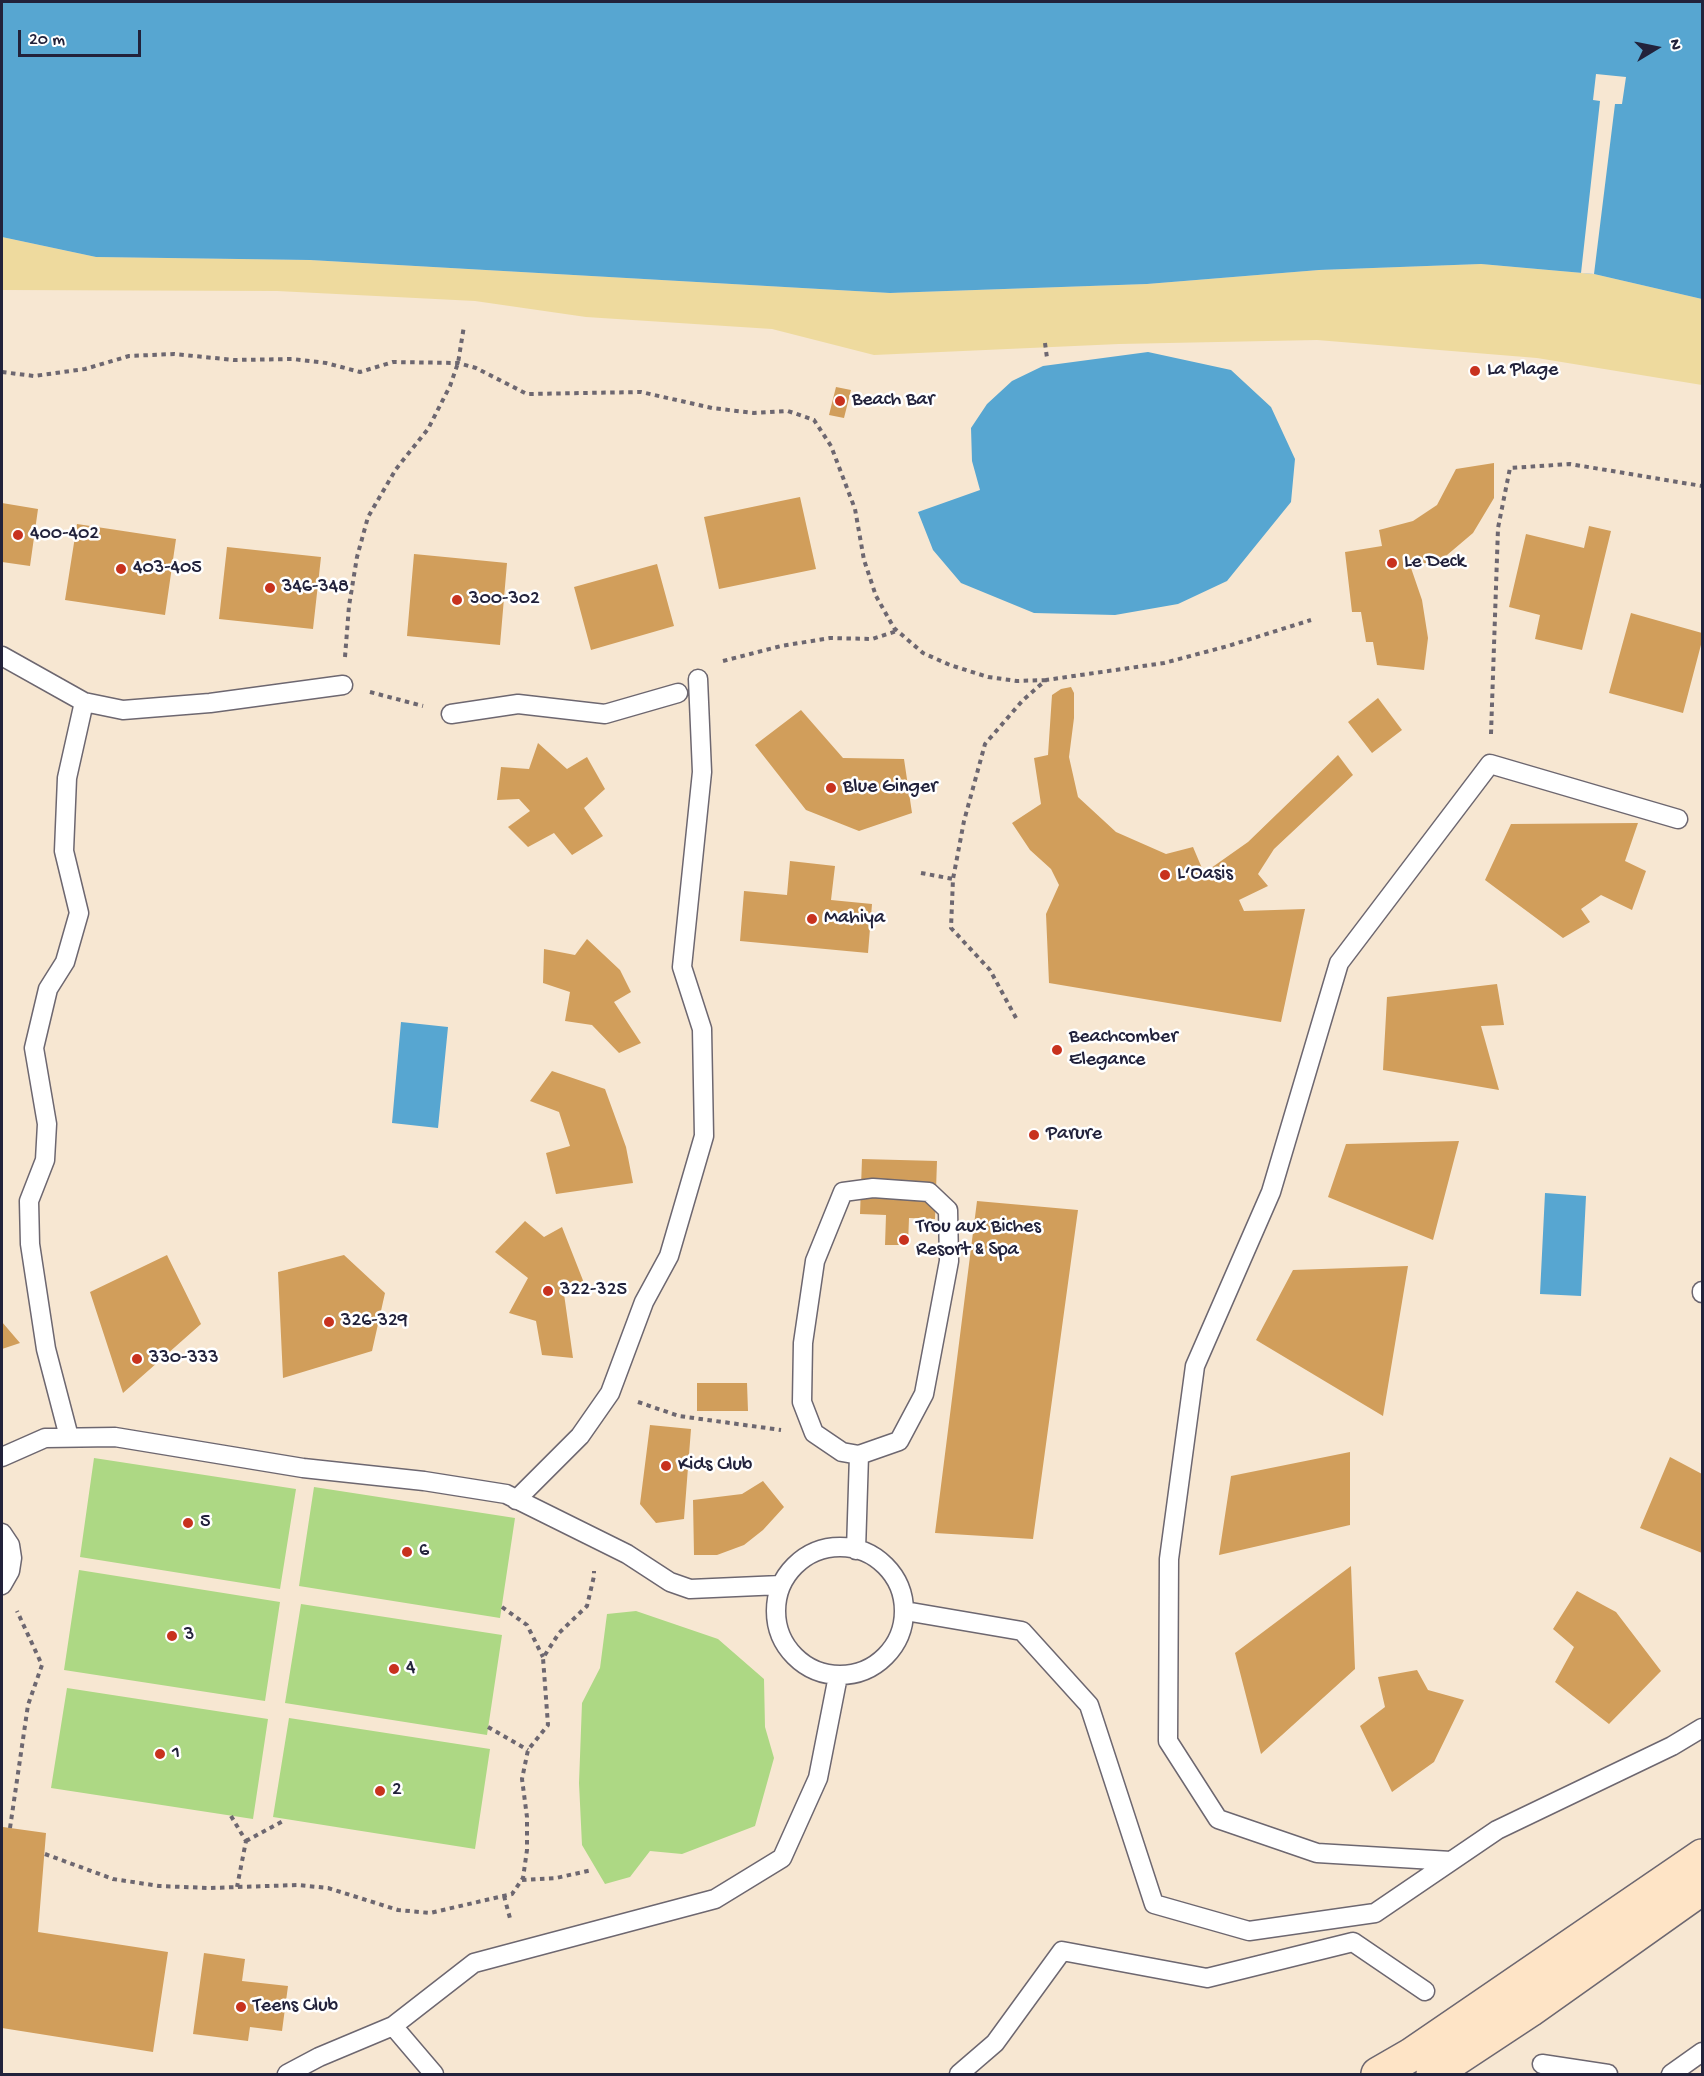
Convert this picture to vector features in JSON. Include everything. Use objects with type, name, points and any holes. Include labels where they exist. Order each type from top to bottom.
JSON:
[{"type":"main road","points":[[1378,2074],[1411,2055],[1702,1856]]},
{"type":"main road","points":[[1433,2074],[1530,2010],[1702,1888]]},
{"type":"lane","points":[[2,656],[84,702],[123,710],[210,703],[343,685]]},
{"type":"lane","points":[[516,1500],[580,1436],[610,1393],[644,1302],[669,1256],[704,1136],[705,1089],[702,1029],[682,967],[702,772],[698,678]]},
{"type":"lane","points":[[451,714],[519,704],[605,714],[678,693]]},
{"type":"lane","points":[[69,1437],[46,1349],[30,1244],[29,1201],[45,1160],[47,1124],[34,1048],[48,989],[65,962],[79,913],[64,851],[67,778],[84,702]]},
{"type":"lane","points":[[1451,1861],[1317,1853],[1218,1819],[1168,1742],[1169,1559],[1195,1366],[1271,1192],[1339,963],[1490,764],[1678,819]]},
{"type":"lane","points":[[873,1188],[929,1192],[948,1210],[949,1262],[924,1394],[899,1440],[859,1455],[842,1452],[814,1433],[802,1402],[803,1343],[815,1261],[843,1192],[873,1188]]},
{"type":"lane","points":[[2,1457],[45,1438],[115,1437],[303,1468],[424,1481],[506,1494],[627,1554],[670,1582],[690,1589],[781,1585]]},
{"type":"lane","points":[[856,1550],[859,1455]]},
{"type":"lane","points":[[2,1533],[10,1545],[12,1558],[10,1571],[3,1584]]},
{"type":"lane","points":[[840,1546],[864,1551],[885,1565],[900,1586],[905,1611],[900,1637],[885,1658],[863,1672],[838,1676],[812,1670],[792,1654],[779,1633],[776,1609],[781,1585],[795,1565],[814,1552],[840,1546]]},
{"type":"lane","points":[[905,1611],[1022,1631],[1089,1705],[1154,1904],[1249,1931],[1375,1913],[1497,1830],[1672,1746],[1702,1728]]},
{"type":"lane","points":[[287,2074],[319,2057],[393,2026],[474,1963],[715,1899],[782,1858],[818,1778],[838,1676]]},
{"type":"lane","points":[[959,2074],[994,2043],[1062,1951],[1206,1978],[1353,1942],[1425,1991]]},
{"type":"lane","points":[[393,2026],[434,2074]]},
{"type":"lane","points":[[1671,2074],[1702,2052]]},
{"type":"lane","points":[[1542,2064],[1608,2074]]},
{"type":"path","points":[[451,714],[343,685],[349,606],[357,557],[368,517],[396,468],[428,429],[450,386],[458,363],[464,326]]},
{"type":"path","points":[[1045,342],[1047,358]]},
{"type":"path","points":[[2,372],[34,376],[85,369],[129,356],[174,354],[234,360],[293,359],[326,363],[360,372],[393,362],[458,363],[476,368],[527,394],[641,392],[712,408],[754,412],[788,411],[814,420],[831,446],[855,509],[864,560],[876,596],[894,628],[923,653],[950,665],[988,677],[1007,680],[1046,680],[1164,663],[1311,620]]},
{"type":"path","points":[[1490,764],[1498,528],[1510,468],[1570,464],[1702,486]]},
{"type":"path","points":[[698,678],[725,659],[830,638],[872,639],[897,631]]},
{"type":"path","points":[[1016,1018],[990,970],[951,928],[953,879],[964,821],[985,744],[1023,700],[1046,680]]},
{"type":"path","points":[[921,873],[953,879]]},
{"type":"path","points":[[610,1393],[679,1416],[784,1431]]},
{"type":"path","points":[[543,1658],[559,1633],[587,1606],[594,1575],[588,1534]]},
{"type":"path","points":[[3,1584],[42,1665],[28,1705],[10,1828]]},
{"type":"path","points":[[45,1854],[113,1879],[159,1886],[209,1888],[298,1885],[328,1888],[398,1910],[430,1912],[512,1893],[522,1880],[526,1850],[527,1817],[522,1779],[528,1750],[548,1725],[543,1658],[527,1625],[502,1607]]},
{"type":"path","points":[[488,1727],[528,1750]]},
{"type":"path","points":[[231,1816],[246,1841],[237,1887]]},
{"type":"path","points":[[246,1841],[285,1820]]},
{"type":"path","points":[[522,1880],[556,1878],[592,1870]]},
{"type":"green space","name":"5","points":[[94,1458],[296,1489],[280,1589],[80,1557]]},
{"type":"green space","name":"6","points":[[314,1487],[515,1518],[500,1618],[299,1586]]},
{"type":"green space","name":"3","points":[[79,1570],[280,1602],[265,1701],[64,1670]]},
{"type":"green space","name":"4","points":[[301,1604],[502,1635],[487,1735],[285,1703]]},
{"type":"green space","points":[[636,1611],[718,1639],[764,1679],[765,1727],[774,1758],[755,1826],[682,1854],[650,1851],[630,1877],[605,1884],[582,1845],[579,1783],[582,1703],[600,1668],[607,1614]]},
{"type":"green space","name":"1","points":[[67,1688],[268,1719],[253,1819],[51,1788]]},
{"type":"green space","name":"2","points":[[289,1718],[490,1749],[475,1849],[273,1817]]},
{"type":"sand","points":[[2,237],[96,257],[310,260],[890,293],[1147,284],[1319,270],[1481,264],[1594,274],[1702,299],[1702,385],[1537,358],[1317,340],[1119,344],[874,355],[772,329],[586,317],[475,301],[277,291],[2,290]]},
{"type":"water","points":[[2,2],[1702,2],[1702,299],[1594,274],[1481,264],[1319,270],[1147,284],[890,293],[310,260],[96,257],[2,237]]},
{"type":"water","points":[[1148,352],[1231,370],[1271,407],[1295,459],[1291,502],[1227,581],[1178,604],[1115,615],[1034,613],[961,583],[933,550],[918,512],[980,490],[972,461],[971,428],[987,404],[1012,381],[1043,366]]},
{"type":"water","points":[[401,1022],[448,1027],[438,1128],[392,1123]]},
{"type":"water","points":[[1545,1193],[1586,1196],[1581,1296],[1540,1294]]},
{"type":"pier","points":[[1596,74],[1626,77],[1622,104],[1615,104],[1594,274],[1581,273],[1600,101],[1593,100]]},
{"type":"building","points":[[836,387],[851,390],[844,418],[829,415]]},
{"type":"building","points":[[1494,463],[1494,498],[1473,533],[1440,561],[1410,565],[1422,600],[1428,638],[1424,670],[1377,665],[1373,642],[1366,642],[1361,612],[1352,612],[1345,552],[1382,546],[1379,530],[1413,521],[1437,505],[1456,469]]},
{"type":"building","points":[[800,497],[816,569],[719,589],[704,517]]},
{"type":"building","name":"400-402","points":[[2,503],[38,509],[30,566],[2,562]]},
{"type":"building","name":"403-405","points":[[77,524],[176,539],[165,615],[65,600]]},
{"type":"building","points":[[1589,526],[1611,531],[1582,650],[1535,639],[1540,615],[1509,607],[1526,534],[1584,548]]},
{"type":"building","name":"346-348","points":[[227,547],[321,557],[313,629],[219,619]]},
{"type":"building","name":"300-302","points":[[414,554],[507,563],[500,645],[407,636]]},
{"type":"building","points":[[657,564],[674,626],[591,650],[574,587]]},
{"type":"building","points":[[1631,613],[1702,633],[1702,641],[1683,713],[1609,693]]},
{"type":"building","points":[[1071,687],[1074,693],[1074,718],[1069,757],[1078,797],[1116,832],[1166,854],[1193,847],[1204,873],[1248,842],[1338,755],[1353,775],[1274,849],[1258,874],[1268,886],[1239,900],[1244,911],[1305,909],[1281,1022],[1049,983],[1046,914],[1059,885],[1051,869],[1030,850],[1012,823],[1041,804],[1034,758],[1048,755],[1052,695],[1061,689]]},
{"type":"building","points":[[1378,698],[1402,730],[1372,753],[1348,722]]},
{"type":"building","points":[[801,710],[843,758],[904,759],[912,813],[859,831],[806,810],[755,745]]},
{"type":"building","points":[[538,743],[567,769],[587,757],[605,789],[584,808],[603,836],[572,855],[554,833],[528,847],[508,827],[530,811],[519,799],[497,800],[501,767],[529,769]]},
{"type":"building","points":[[1638,823],[1625,861],[1646,871],[1632,910],[1601,895],[1581,909],[1590,922],[1563,938],[1485,880],[1511,824]]},
{"type":"building","points":[[790,861],[835,866],[831,900],[872,904],[868,953],[740,941],[744,891],[787,895]]},
{"type":"building","points":[[587,939],[620,970],[631,992],[614,1002],[641,1043],[619,1053],[592,1025],[565,1021],[570,992],[543,983],[544,949],[575,955]]},
{"type":"building","points":[[1497,984],[1504,1025],[1481,1026],[1499,1090],[1383,1070],[1387,997]]},
{"type":"building","points":[[552,1071],[605,1089],[626,1147],[633,1183],[556,1194],[546,1153],[570,1146],[559,1112],[530,1101]]},
{"type":"building","points":[[1459,1141],[1433,1240],[1328,1197],[1346,1144]]},
{"type":"building","points":[[862,1159],[937,1161],[935,1219],[909,1218],[908,1245],[885,1245],[886,1215],[860,1214]]},
{"type":"building","points":[[977,1201],[1078,1210],[1033,1539],[935,1533]]},
{"type":"building","name":"322-325","points":[[525,1221],[544,1237],[562,1227],[586,1288],[564,1294],[573,1358],[542,1355],[536,1321],[509,1313],[528,1278],[495,1252]]},
{"type":"building","name":"330-333","points":[[167,1255],[201,1324],[123,1393],[90,1292]]},
{"type":"building","name":"326-329","points":[[344,1255],[385,1293],[372,1351],[283,1378],[278,1272]]},
{"type":"building","points":[[1408,1266],[1383,1416],[1256,1340],[1293,1270]]},
{"type":"building","points":[[2,1322],[20,1343],[2,1349]]},
{"type":"building","points":[[697,1383],[747,1383],[748,1411],[697,1411]]},
{"type":"building","name":"Kids Club","points":[[650,1425],[691,1429],[684,1519],[656,1523],[640,1504]]},
{"type":"building","points":[[1350,1452],[1350,1525],[1219,1555],[1231,1476]]},
{"type":"building","points":[[1670,1457],[1702,1474],[1702,1553],[1640,1528]]},
{"type":"building","points":[[763,1481],[784,1507],[763,1530],[744,1545],[717,1555],[694,1555],[693,1500],[742,1494]]},
{"type":"building","points":[[1351,1566],[1355,1669],[1261,1754],[1235,1653]]},
{"type":"building","points":[[1577,1591],[1616,1612],[1661,1671],[1609,1724],[1555,1682],[1574,1647],[1553,1629]]},
{"type":"building","points":[[1417,1670],[1428,1690],[1464,1700],[1434,1762],[1392,1792],[1360,1726],[1385,1707],[1378,1677]]},
{"type":"building","points":[[3,1827],[46,1833],[38,1932],[168,1952],[153,2052],[2,2028]]},
{"type":"building","name":"Teens Club","points":[[204,1953],[245,1959],[242,1981],[288,1986],[282,2031],[250,2027],[248,2041],[193,2034]]},
{"type":"place","name":"La Plage","points":[[1475,371]]},
{"type":"place","name":"Beach Bar","points":[[840,401]]},
{"type":"place","name":"400-402","points":[[18,535]]},
{"type":"place","name":"Le Deck","points":[[1392,563]]},
{"type":"place","name":"403-405","points":[[121,569]]},
{"type":"place","name":"346-348","points":[[270,588]]},
{"type":"place","name":"300-302","points":[[457,600]]},
{"type":"place","name":"Blue Ginger","points":[[831,788]]},
{"type":"place","name":"L‘Oasis","points":[[1165,875]]},
{"type":"place","name":"Mahiya","points":[[812,919]]},
{"type":"place","name":"Beachcomber Elegance","points":[[1057,1050]]},
{"type":"place","name":"Parure","points":[[1034,1135]]},
{"type":"place","name":"Trou aux Biches Resort & Spa","points":[[904,1240]]},
{"type":"place","name":"322-325","points":[[548,1291]]},
{"type":"place","name":"326-329","points":[[329,1322]]},
{"type":"place","name":"330-333","points":[[137,1359]]},
{"type":"place","name":"Kids Club","points":[[666,1466]]},
{"type":"place","name":"5","points":[[188,1523]]},
{"type":"place","name":"6","points":[[407,1552]]},
{"type":"place","name":"3","points":[[172,1636]]},
{"type":"place","name":"4","points":[[394,1669]]},
{"type":"place","name":"1","points":[[160,1754]]},
{"type":"place","name":"2","points":[[380,1791]]},
{"type":"place","name":"Teens Club","points":[[241,2007]]}]
